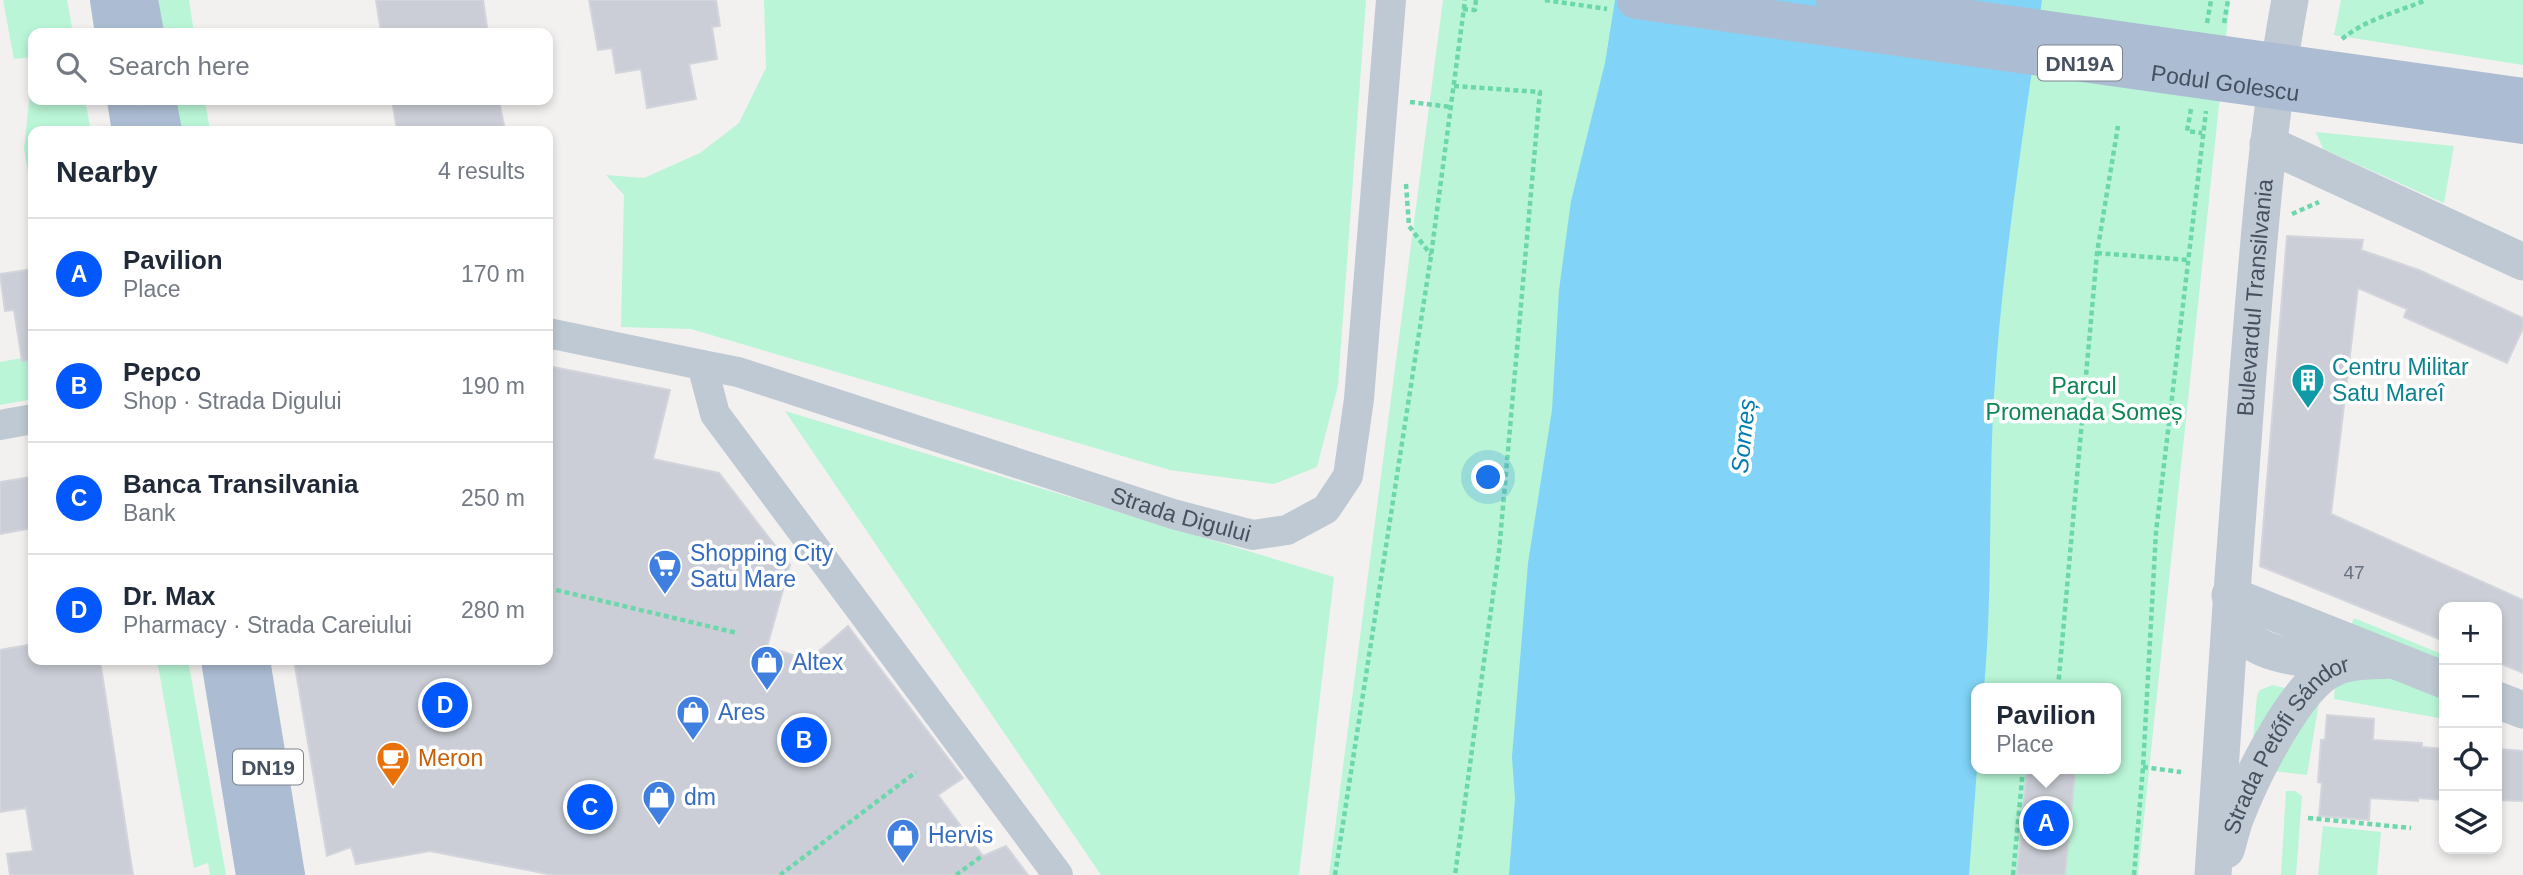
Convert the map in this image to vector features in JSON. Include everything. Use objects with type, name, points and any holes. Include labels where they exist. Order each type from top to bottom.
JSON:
[{"type":"main road","points":[[109,0],[113,28]]},
{"type":"main road","points":[[139,0],[144,28]]},
{"type":"main road","name":"Podul Golescu","points":[[1636,0],[2523,125]]},
{"type":"main road","name":"Podul Golescu","points":[[1835,0],[2523,97]]},
{"type":"main road","points":[[127,105],[130,126]]},
{"type":"main road","points":[[158,105],[162,126]]},
{"type":"main road","name":"DN19","points":[[221,665],[255,875]]},
{"type":"main road","name":"DN19","points":[[252,665],[286,875]]},
{"type":"street","name":"Strada Digului","points":[[553,334],[738,372],[1173,514],[1253,534],[1287,530],[1326,509],[1348,476],[1359,399],[1391,0]]},
{"type":"street","name":"Bulevardul Transilvania","points":[[2213,875],[2230,595],[2268,144],[2276,77],[2290,0]]},
{"type":"street","points":[[2268,144],[2523,262]]},
{"type":"street","points":[[702,365],[715,414],[1058,875]]},
{"type":"street","points":[[0,425],[28,420]]},
{"type":"street","name":"Bulevardul Transilvania","points":[[2230,595],[2238,624],[2250,641],[2274,652],[2309,660],[2350,662]]},
{"type":"street","name":"Strada Petőfi Sándor","points":[[2230,595],[2439,678]]},
{"type":"street","name":"Strada Petőfi Sándor","points":[[2219,875],[2237,814],[2286,719],[2303,692],[2331,668],[2350,662],[2392,660]]},
{"type":"street","points":[[2502,702],[2523,710]]},
{"type":"path","points":[[1335,875],[1432,256],[1465,0]]},
{"type":"path","points":[[1463,9],[1475,10],[1476,0]]},
{"type":"path","points":[[2205,34],[2211,0]]},
{"type":"path","points":[[2341,41],[2364,24],[2426,0]]},
{"type":"path","points":[[1454,86],[1540,92],[1499,551],[1455,875]]},
{"type":"path","points":[[1399,100],[1451,107]]},
{"type":"path","points":[[2134,875],[2156,532],[2202,133],[2187,131],[2192,104]]},
{"type":"path","points":[[2058,683],[2097,253],[2118,126]]},
{"type":"path","points":[[2097,253],[2188,260]]},
{"type":"path","points":[[553,589],[737,633]]},
{"type":"path","points":[[2143,767],[2180,772]]},
{"type":"path","points":[[780,875],[916,772]]},
{"type":"path","points":[[2013,875],[2023,774]]},
{"type":"path","points":[[2308,818],[2411,828]]},
{"type":"path","points":[[956,875],[982,856]]},
{"type":"green space","points":[[3,0],[67,0],[72,28],[28,28],[28,58],[14,59]]},
{"type":"green space","points":[[147,0],[189,0],[193,28],[152,28]]},
{"type":"green space","points":[[764,0],[1366,0],[1338,386],[1317,467],[1274,484],[1170,470],[691,329],[621,327],[624,195],[606,175],[644,178],[700,153],[739,123],[766,68]]},
{"type":"green space","name":"Parcul Promenada Someș","points":[[1443,0],[2230,0],[2138,875],[1329,875]]},
{"type":"green space","points":[[2341,0],[2523,0],[2523,65],[2334,35]]},
{"type":"green space","points":[[29,105],[86,105],[90,126],[28,126],[28,173],[24,149]]},
{"type":"green space","points":[[166,105],[206,105],[209,126],[169,126]]},
{"type":"green space","points":[[2316,132],[2454,146],[2444,203],[2323,149]]},
{"type":"green space","points":[[28,357],[28,400],[0,405],[0,362]]},
{"type":"green space","points":[[785,411],[1334,577],[1299,875],[1101,875]]},
{"type":"green space","points":[[2354,618],[2439,653],[2439,664],[2350,628]]},
{"type":"green space","points":[[158,665],[189,665],[226,875],[210,875],[208,863],[194,868]]},
{"type":"green space","points":[[2376,672],[2439,689],[2439,718],[2334,699],[2336,676]]},
{"type":"green space","points":[[2322,684],[2307,775],[2272,771]]},
{"type":"green space","points":[[2273,685],[2296,691],[2253,740],[2257,695],[2260,690]]},
{"type":"green space","points":[[2286,791],[2295,791],[2302,796],[2296,875],[2281,875]]},
{"type":"green space","points":[[2323,826],[2381,832],[2377,875],[2318,875]]},
{"type":"water","name":"Someș","points":[[1615,0],[2042,0],[2002,296],[1992,432],[1987,652],[1984,683],[1971,683],[1971,774],[1977,774],[1969,875],[1509,875],[1515,798],[1512,757],[1528,563],[1552,410],[1559,290],[1571,201],[1605,63]]},
{"type":"building","points":[[376,0],[483,0],[487,28],[380,28]]},
{"type":"building","points":[[589,0],[716,0],[720,26],[712,27],[717,59],[689,64],[696,99],[647,108],[641,69],[616,73],[612,48],[598,50]]},
{"type":"building","points":[[393,105],[500,105],[504,126],[396,126]]},
{"type":"building","name":"Centru Militar Satu Mareî","points":[[2287,236],[2363,240],[2361,250],[2419,270],[2523,318],[2523,328],[2507,363],[2404,317],[2407,309],[2358,288],[2331,514],[2523,600],[2523,673],[2502,664],[2502,602],[2439,602],[2439,639],[2260,566]]},
{"type":"building","points":[[28,270],[28,360],[22,361],[14,310],[5,311],[0,274]]},
{"type":"building","name":"Shopping City Satu Mare","points":[[553,367],[670,390],[653,459],[719,473],[790,565],[767,647],[809,660],[848,626],[963,778],[938,795],[983,856],[1006,846],[1028,875],[553,875],[430,851],[356,864],[351,847],[327,856],[295,665],[553,665]]},
{"type":"building","points":[[28,477],[28,529],[0,534],[0,482]]},
{"type":"building","points":[[28,645],[28,665],[101,665],[133,875],[10,875],[7,854],[33,851],[26,808],[0,812],[0,650]]},
{"type":"building","points":[[2327,715],[2374,719],[2373,740],[2422,743],[2422,747],[2439,749],[2439,800],[2370,798],[2369,820],[2319,816],[2322,783],[2318,782],[2321,740],[2325,740]]},
{"type":"building","points":[[2502,749],[2523,751],[2523,801],[2502,800]]},
{"type":"building","points":[[2027,774],[2075,774],[2065,875],[2017,875]]},
{"type":"place","name":"Centru Militar Satu Mareî","points":[[2308,410]]},
{"type":"place","name":"Shopping City Satu Mare","points":[[665,596]]},
{"type":"place","name":"Altex","points":[[767,692]]},
{"type":"place","name":"Dr. Max","points":[[445,705]]},
{"type":"place","name":"Pepco","points":[[804,740]]},
{"type":"place","name":"Ares","points":[[693,742]]},
{"type":"place","name":"Meron","points":[[393,788]]},
{"type":"place","name":"Banca Transilvania","points":[[590,807]]},
{"type":"place","name":"Pavilion","points":[[2046,823]]},
{"type":"place","name":"dm","points":[[659,827]]},
{"type":"place","name":"Hervis","points":[[903,865]]}]
